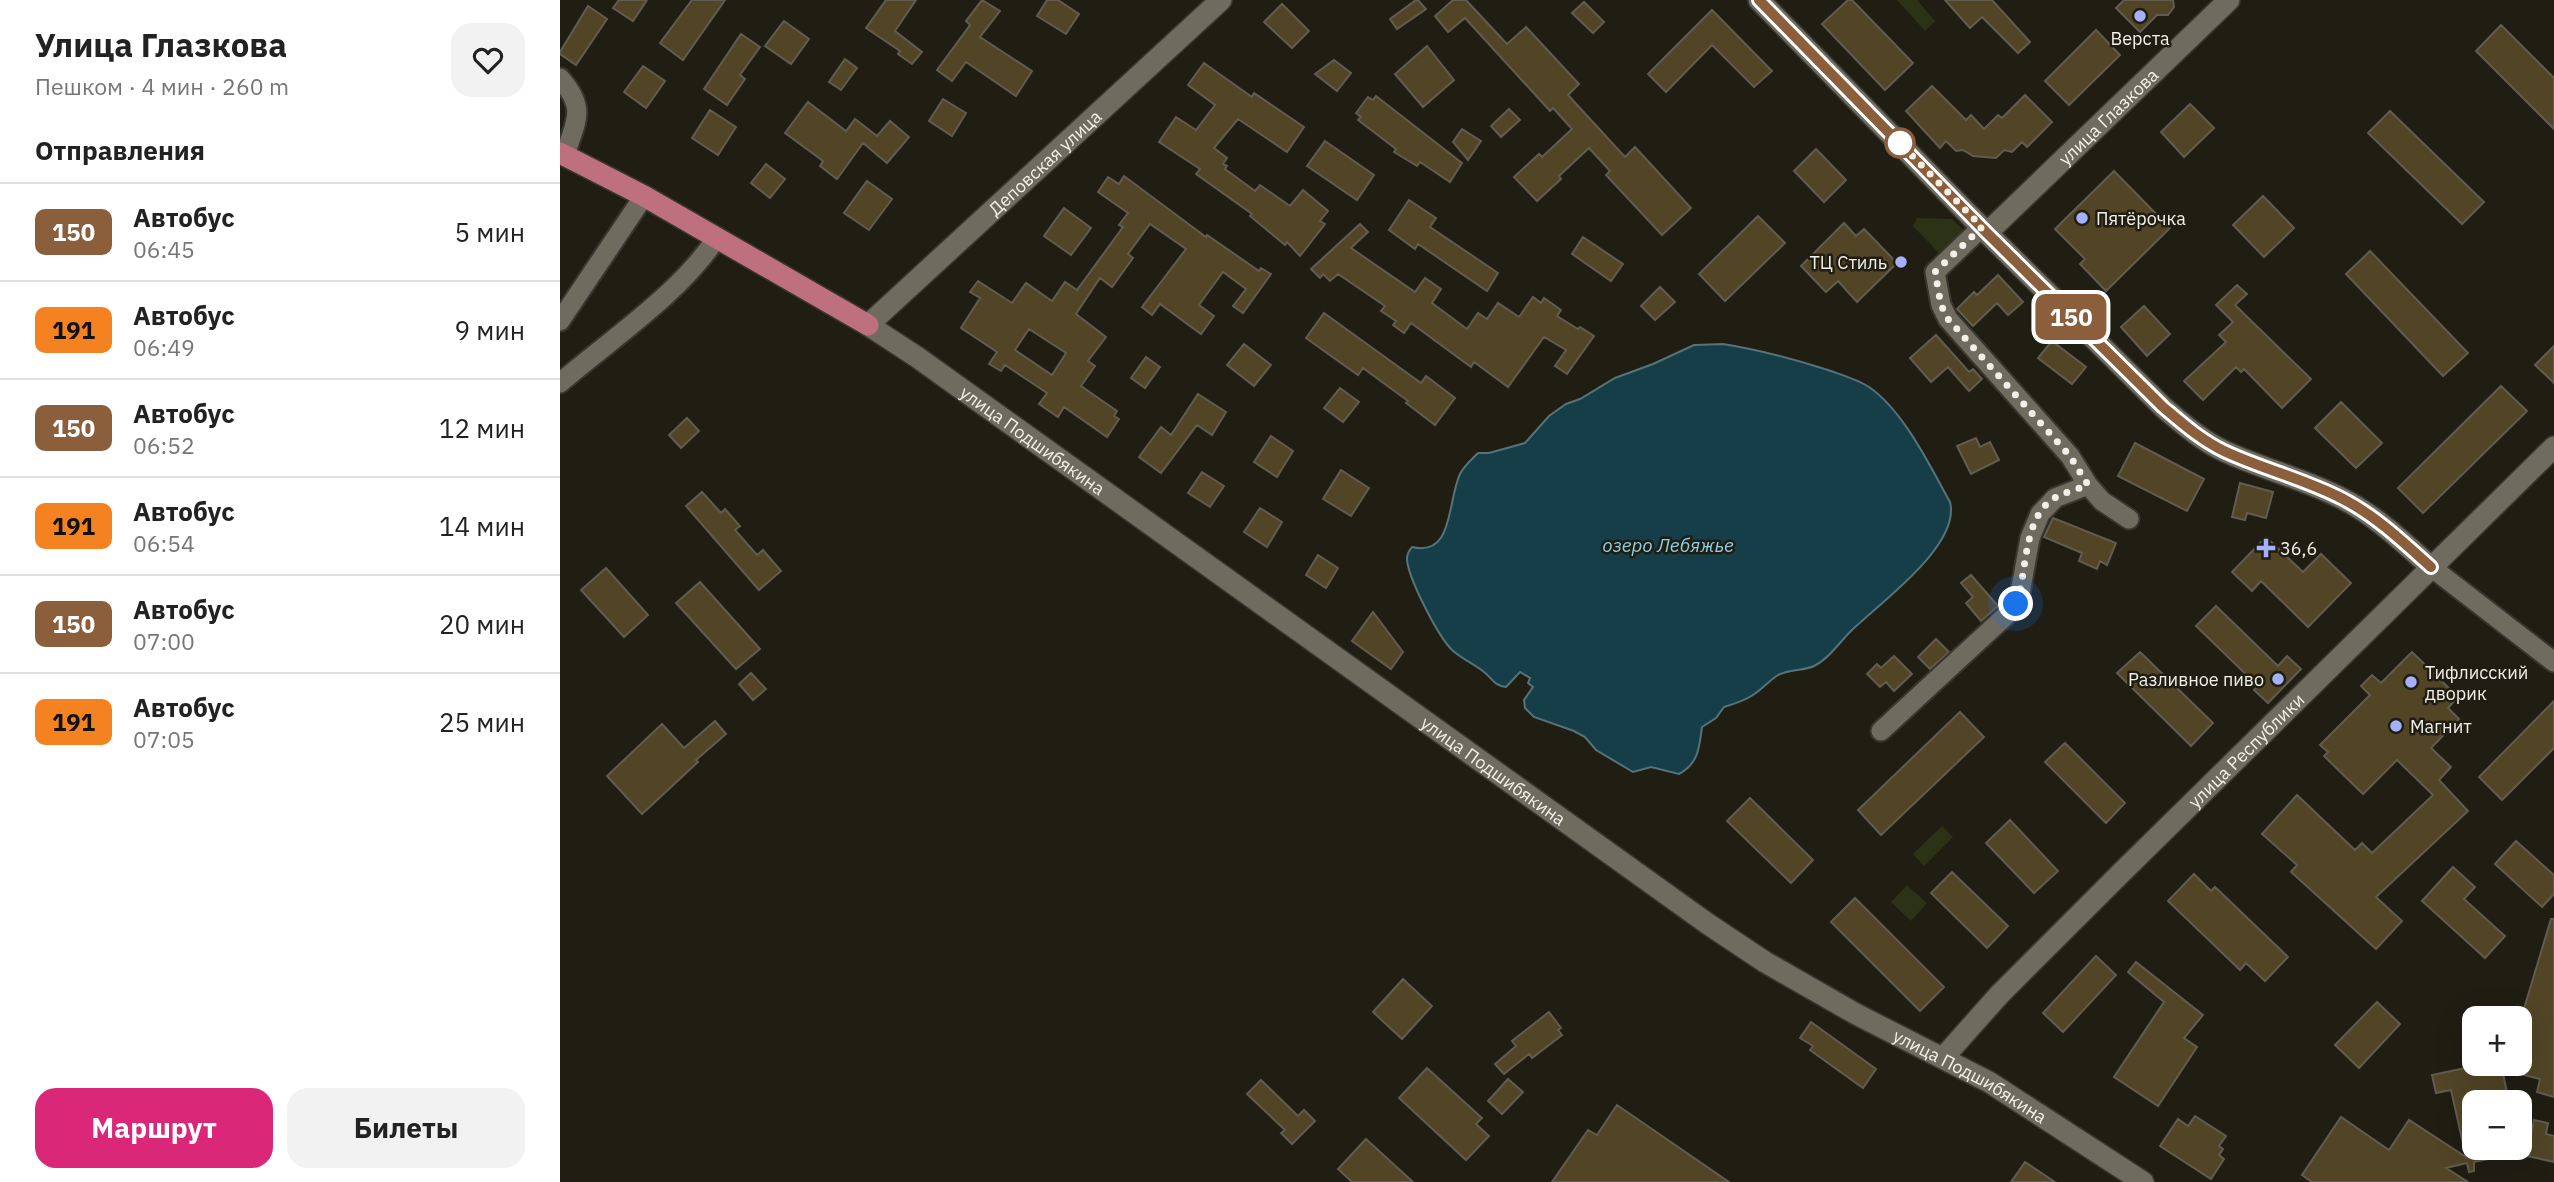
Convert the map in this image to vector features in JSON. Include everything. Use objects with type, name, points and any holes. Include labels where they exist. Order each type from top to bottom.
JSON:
[{"type":"main road","name":"Деповская улица","points":[[868,325],[1221,0]]},
{"type":"main road","points":[[1759,0],[1984,230],[2163,407],[2193,432],[2221,450],[2321,489],[2365,511],[2431,567]]},
{"type":"main road","name":"улица Глазкова","points":[[1984,230],[2229,0]]},
{"type":"main road","points":[[562,154],[644,196],[868,325]]},
{"type":"main road","name":"улица Подшибякина","points":[[868,325],[917,357],[1708,924],[1765,962],[1856,1014],[2016,1099],[2143,1182]]},
{"type":"main road","name":"улица Республики","points":[[1943,1058],[1975,1020],[2027,967],[2554,447]]},
{"type":"street","points":[[560,78],[574,95],[578,115],[562,154]]},
{"type":"street","points":[[560,321],[644,196]]},
{"type":"street","points":[[1984,230],[1935,272],[1941,305],[1948,319],[2070,456],[2088,485],[2102,500],[2129,519]]},
{"type":"street","points":[[562,379],[673,288],[694,268],[717,237]]},
{"type":"street","points":[[1881,731],[2012,610],[2020,594],[2030,538],[2040,514],[2055,498],[2088,485]]},
{"type":"street","points":[[2431,567],[2554,662]]},
{"type":"green space","points":[[1897,0],[1917,0],[1935,21],[1925,31]]},
{"type":"green space","points":[[1917,218],[1952,219],[1964,231],[1939,253],[1913,226]]},
{"type":"green space","points":[[1942,826],[1953,837],[1924,866],[1913,854]]},
{"type":"green space","points":[[1907,885],[1927,903],[1911,921],[1891,902]]},
{"type":"water","name":"озеро Лебяжье","points":[[1723,344],[1802,362],[1849,377],[1869,387],[1893,410],[1925,456],[1950,502],[1950,519],[1932,554],[1916,572],[1820,663],[1778,675],[1750,697],[1724,707],[1716,718],[1702,727],[1699,748],[1686,770],[1679,774],[1651,767],[1633,772],[1596,750],[1585,737],[1534,717],[1525,708],[1524,700],[1533,687],[1528,683],[1530,678],[1520,672],[1506,687],[1502,686],[1452,650],[1417,591],[1407,555],[1412,547],[1426,548],[1435,544],[1442,536],[1460,474],[1478,453],[1489,453],[1525,443],[1549,416],[1615,378],[1694,345]]},
{"type":"building","points":[[619,0],[647,0],[633,21],[613,8]]},
{"type":"building","points":[[692,0],[725,0],[683,60],[660,43]]},
{"type":"building","points":[[886,0],[916,0],[895,31],[922,52],[912,64],[898,54],[900,51],[866,28]]},
{"type":"building","points":[[982,0],[1000,11],[980,37],[1032,71],[1016,96],[966,62],[952,81],[937,70],[970,25],[966,21]]},
{"type":"building","points":[[1047,0],[1058,0],[1079,14],[1066,34],[1037,16]]},
{"type":"building","points":[[1416,0],[1426,9],[1397,29],[1390,19]]},
{"type":"building","points":[[1453,0],[1466,0],[1507,44],[1526,27],[1579,84],[1568,95],[1625,157],[1635,147],[1691,208],[1662,235],[1606,175],[1610,171],[1589,148],[1537,201],[1514,177],[1539,154],[1542,157],[1572,129],[1553,108],[1550,111],[1465,18],[1448,32],[1435,16]]},
{"type":"building","points":[[1848,0],[1852,0],[1913,63],[1885,90],[1822,24]]},
{"type":"building","points":[[1945,0],[1992,0],[2030,42],[2018,53],[1982,17],[1970,28]]},
{"type":"building","name":"Верста","points":[[2124,0],[2173,0],[2174,7],[2168,15],[2157,15],[2140,32],[2116,8]]},
{"type":"building","points":[[1584,2],[1604,22],[1593,33],[1572,13]]},
{"type":"building","points":[[1282,4],[1309,31],[1292,48],[1264,22]]},
{"type":"building","points":[[588,6],[607,19],[576,65],[560,52]]},
{"type":"building","points":[[1712,10],[1772,71],[1754,87],[1712,45],[1666,92],[1648,74]]},
{"type":"building","points":[[784,21],[809,39],[791,64],[765,46]]},
{"type":"building","points":[[2501,25],[2554,78],[2554,129],[2476,51]]},
{"type":"building","points":[[2096,30],[2120,55],[2069,105],[2045,81]]},
{"type":"building","points":[[741,34],[760,47],[740,75],[745,79],[727,105],[704,89]]},
{"type":"building","points":[[1427,46],[1454,80],[1423,107],[1395,74]]},
{"type":"building","points":[[845,59],[857,68],[841,90],[829,82]]},
{"type":"building","points":[[1334,60],[1351,73],[1337,91],[1315,74]]},
{"type":"building","points":[[1204,63],[1252,97],[1254,93],[1304,127],[1287,152],[1238,119],[1214,148],[1227,158],[1223,164],[1227,166],[1225,169],[1255,191],[1260,185],[1290,206],[1303,190],[1328,211],[1320,221],[1325,224],[1300,256],[1287,242],[1285,245],[1250,216],[1252,214],[1196,174],[1200,169],[1159,142],[1176,117],[1196,130],[1215,105],[1188,85]]},
{"type":"building","points":[[643,66],[665,81],[646,108],[624,92]]},
{"type":"building","points":[[1932,86],[1966,120],[1971,115],[1984,129],[1998,115],[2002,118],[2025,95],[2052,122],[2027,147],[2022,142],[2012,152],[2004,150],[1996,158],[1973,156],[1963,150],[1956,151],[1946,141],[1940,148],[1906,111]]},
{"type":"building","points":[[1376,96],[1462,163],[1450,182],[1420,162],[1417,166],[1394,152],[1396,149],[1358,120],[1361,117],[1356,113],[1368,97],[1373,100]]},
{"type":"building","points":[[943,99],[966,113],[952,136],[929,121]]},
{"type":"building","points":[[808,102],[846,131],[855,119],[877,136],[890,121],[909,137],[887,163],[863,143],[837,179],[820,166],[823,161],[785,133]]},
{"type":"building","points":[[2190,104],[2214,128],[2184,157],[2161,132]]},
{"type":"building","points":[[1509,109],[1520,120],[1501,137],[1491,126]]},
{"type":"building","points":[[710,110],[736,127],[718,155],[692,138]]},
{"type":"building","points":[[2390,111],[2484,202],[2462,224],[2368,133]]},
{"type":"building","points":[[1462,129],[1481,141],[1468,160],[1453,142]]},
{"type":"building","points":[[1325,141],[1374,175],[1357,200],[1307,166]]},
{"type":"building","points":[[1816,149],[1846,180],[1824,202],[1794,171]]},
{"type":"building","points":[[766,164],[785,179],[770,198],[751,183]]},
{"type":"building","points":[[2114,171],[2170,228],[2106,291],[2080,264],[2085,259],[2055,229]]},
{"type":"building","points":[[1124,176],[1206,237],[1207,235],[1259,271],[1261,268],[1271,274],[1243,313],[1233,306],[1246,289],[1223,272],[1199,305],[1214,316],[1201,334],[1160,304],[1152,315],[1142,307],[1186,249],[1150,224],[1128,254],[1133,258],[1112,287],[1100,278],[1076,314],[1106,337],[1088,361],[1095,366],[1081,386],[1117,411],[1114,416],[1119,419],[1107,437],[1064,407],[1058,417],[1039,404],[1047,393],[1005,365],[1001,371],[989,364],[997,352],[961,328],[980,298],[970,292],[978,281],[1012,303],[1026,283],[1052,301],[1065,282],[1077,290],[1123,227],[1119,225],[1128,213],[1098,192],[1108,177],[1119,184]],"holes":[[[1029,329],[1066,353],[1052,375],[1015,350]]]},
{"type":"building","points":[[867,181],[892,199],[869,230],[844,213]]},
{"type":"building","points":[[2263,196],[2294,228],[2264,257],[2233,225]]},
{"type":"building","points":[[1409,200],[1436,218],[1430,227],[1498,273],[1487,291],[1418,244],[1415,249],[1389,230]]},
{"type":"building","points":[[1064,208],[1091,228],[1071,255],[1044,236]]},
{"type":"building","points":[[1758,216],[1785,243],[1725,301],[1699,274]]},
{"type":"building","points":[[1844,223],[1856,236],[1864,229],[1897,263],[1857,302],[1838,281],[1826,292],[1801,266]]},
{"type":"building","points":[[1360,224],[1368,232],[1351,248],[1415,292],[1425,278],[1441,289],[1432,303],[1467,329],[1478,313],[1487,319],[1498,303],[1519,317],[1533,297],[1541,303],[1544,298],[1561,310],[1557,316],[1594,336],[1567,374],[1555,366],[1566,350],[1544,337],[1508,387],[1474,362],[1471,367],[1411,323],[1404,333],[1393,325],[1396,321],[1381,311],[1385,306],[1338,274],[1330,281],[1323,274],[1320,278],[1311,269]]},
{"type":"building","points":[[1583,237],[1623,264],[1611,281],[1572,254]]},
{"type":"building","points":[[2370,251],[2468,353],[2443,376],[2346,274]]},
{"type":"building","points":[[1998,275],[2023,302],[2008,315],[1997,303],[1973,326],[1957,309],[1974,292],[1977,295]]},
{"type":"building","points":[[2237,285],[2247,294],[2235,305],[2311,379],[2282,408],[2244,369],[2241,372],[2236,367],[2203,400],[2184,381],[2226,342],[2219,335],[2233,322],[2216,305]]},
{"type":"building","points":[[1660,287],[1675,302],[1655,320],[1641,306]]},
{"type":"building","points":[[2144,306],[2170,334],[2147,356],[2121,327]]},
{"type":"building","points":[[1324,313],[1421,383],[1426,376],[1455,398],[1435,425],[1363,368],[1358,375],[1306,338]]},
{"type":"building","points":[[1936,335],[1969,372],[1973,369],[1982,379],[1969,391],[1948,367],[1931,382],[1910,358]]},
{"type":"building","points":[[2052,341],[2086,367],[2072,384],[2038,358]]},
{"type":"building","points":[[1244,344],[1271,365],[1254,386],[1227,365]]},
{"type":"building","points":[[2554,346],[2554,383],[2535,365]]},
{"type":"building","points":[[1146,357],[1160,367],[1145,388],[1131,378]]},
{"type":"building","points":[[2501,386],[2527,411],[2423,513],[2398,488]]},
{"type":"building","points":[[1340,388],[1359,402],[1343,422],[1324,408]]},
{"type":"building","points":[[1198,394],[1226,412],[1212,435],[1197,425],[1161,473],[1139,457],[1161,427],[1171,435]]},
{"type":"building","points":[[2341,402],[2382,443],[2356,468],[2315,428]]},
{"type":"building","points":[[687,418],[699,431],[681,448],[669,435]]},
{"type":"building","points":[[1271,436],[1293,451],[1277,477],[1254,462]]},
{"type":"building","points":[[1976,438],[1980,447],[1990,442],[1999,460],[1971,474],[1957,446]]},
{"type":"building","points":[[2135,443],[2204,479],[2187,511],[2118,476]]},
{"type":"building","points":[[1341,470],[1369,488],[1351,516],[1323,499]]},
{"type":"building","points":[[1202,472],[1224,486],[1210,507],[1188,493]]},
{"type":"building","points":[[2240,483],[2273,492],[2266,518],[2247,513],[2245,520],[2232,517]]},
{"type":"building","points":[[702,492],[721,513],[725,509],[740,526],[735,530],[757,555],[763,550],[781,571],[759,590],[686,506]]},
{"type":"building","points":[[1260,508],[1282,522],[1267,547],[1244,532]]},
{"type":"building","points":[[2053,518],[2116,543],[2107,565],[2100,561],[2097,569],[2079,561],[2082,553],[2044,537]]},
{"type":"building","points":[[2266,537],[2303,572],[2321,554],[2351,583],[2308,627],[2261,581],[2252,591],[2232,572]]},
{"type":"building","points":[[1318,555],[1338,568],[1326,588],[1306,575]]},
{"type":"building","points":[[606,568],[648,615],[624,637],[581,590]]},
{"type":"building","points":[[1971,575],[1998,606],[1981,621],[1966,603],[1973,597],[1961,583]]},
{"type":"building","points":[[700,582],[760,649],[736,669],[676,603]]},
{"type":"building","points":[[2216,606],[2278,666],[2287,656],[2301,669],[2268,703],[2254,690],[2258,686],[2196,626]]},
{"type":"building","points":[[1373,612],[1403,652],[1391,669],[1352,641]]},
{"type":"building","points":[[1936,639],[1949,652],[1930,669],[1918,657]]},
{"type":"building","points":[[2140,652],[2213,723],[2191,746],[2117,673]]},
{"type":"building","points":[[2412,652],[2458,697],[2448,708],[2459,719],[2431,748],[2451,767],[2439,780],[2468,811],[2376,897],[2402,921],[2376,949],[2291,872],[2297,865],[2262,834],[2297,795],[2355,850],[2362,843],[2372,853],[2433,795],[2397,760],[2363,794],[2324,756],[2328,752],[2320,745],[2370,695],[2361,686],[2372,675],[2381,683]]},
{"type":"building","points":[[1894,656],[1912,674],[1894,691],[1886,682],[1880,687],[1867,674],[1877,664],[1881,668]]},
{"type":"building","points":[[751,673],[766,689],[753,700],[739,684]]},
{"type":"building","points":[[2554,701],[2554,748],[2502,800],[2479,777]]},
{"type":"building","points":[[1960,712],[1984,737],[1881,835],[1858,810]]},
{"type":"building","points":[[715,721],[726,734],[642,814],[607,776],[662,724],[684,748]]},
{"type":"building","points":[[2065,743],[2125,803],[2106,823],[2045,762]]},
{"type":"building","points":[[1750,798],[1813,860],[1791,883],[1727,821]]},
{"type":"building","points":[[2010,820],[2058,871],[2034,893],[1986,843]]},
{"type":"building","points":[[2516,841],[2554,875],[2554,894],[2542,907],[2495,864]]},
{"type":"building","points":[[2453,867],[2475,887],[2464,899],[2505,936],[2485,958],[2422,901]]},
{"type":"building","points":[[1952,872],[2008,926],[1987,948],[1931,893]]},
{"type":"building","points":[[2194,874],[2211,891],[2215,887],[2288,957],[2265,981],[2246,963],[2240,970],[2168,901]]},
{"type":"building","points":[[1855,898],[1944,987],[1920,1011],[1831,922]]},
{"type":"building","points":[[2551,919],[2554,919],[2554,1097],[2537,1092],[2540,1079],[2528,1076],[2532,1076],[2532,1006],[2525,1006]]},
{"type":"building","points":[[2096,956],[2116,975],[2063,1032],[2043,1013]]},
{"type":"building","points":[[2136,962],[2203,1015],[2184,1038],[2197,1047],[2158,1106],[2114,1077],[2164,1002],[2128,972]]},
{"type":"building","points":[[1403,979],[1432,1006],[1402,1039],[1373,1012]]},
{"type":"building","points":[[2377,1002],[2400,1024],[2359,1068],[2335,1045]]},
{"type":"building","points":[[1549,1012],[1561,1028],[1558,1030],[1562,1035],[1532,1058],[1529,1054],[1504,1074],[1495,1064],[1516,1046],[1512,1041]]},
{"type":"building","points":[[1811,1022],[1876,1069],[1863,1088],[1810,1050],[1813,1046],[1800,1038]]},
{"type":"building","points":[[1427,1068],[1482,1118],[1476,1124],[1489,1136],[1466,1160],[1399,1098]]},
{"type":"building","points":[[2462,1069],[2462,1076],[2504,1076],[2506,1090],[2462,1090],[2462,1139],[2451,1090],[2436,1093],[2432,1075]]},
{"type":"building","points":[[1508,1079],[1523,1092],[1502,1114],[1488,1101]]},
{"type":"building","points":[[1261,1080],[1298,1116],[1304,1110],[1315,1121],[1292,1144],[1281,1133],[1285,1130],[1247,1094]]},
{"type":"building","points":[[1617,1105],[1729,1182],[1552,1182],[1588,1130],[1597,1135]]},
{"type":"building","points":[[2195,1116],[2226,1136],[2219,1146],[2223,1149],[2219,1155],[2224,1159],[2211,1179],[2160,1146],[2178,1119],[2188,1126]]},
{"type":"building","points":[[2341,1117],[2389,1150],[2409,1120],[2462,1154],[2462,1160],[2484,1160],[2474,1162],[2474,1171],[2469,1172],[2467,1163],[2446,1168],[2468,1182],[2312,1182],[2302,1175]]},
{"type":"building","points":[[2534,1120],[2548,1123],[2546,1134],[2554,1136],[2554,1162],[2532,1157]]},
{"type":"building","points":[[1366,1139],[1413,1182],[1352,1182],[1338,1169]]},
{"type":"building","points":[[2025,1162],[2055,1182],[2011,1182]]},
{"type":"bus line","name":"150","points":[[1759,0],[1987,233],[2163,407],[2193,432],[2221,450],[2321,489],[2365,511],[2431,567]]},
{"type":"place","name":"Верста","points":[[2140,16]]},
{"type":"place","name":"Пятёрочка","points":[[2082,218]]},
{"type":"place","name":"ТЦ Стиль","points":[[1901,262]]},
{"type":"place","name":"36,6","points":[[2266,548]]},
{"type":"place","name":"Разливное пиво","points":[[2278,679]]},
{"type":"place","name":"Тифлисский дворик","points":[[2411,682]]},
{"type":"place","name":"Магнит","points":[[2396,726]]},
{"type":"route","points":[[1900,143],[1893,136],[1982,227],[1935,272],[1941,305],[1948,319],[2070,456],[2088,485],[2055,498],[2040,514],[2030,538],[2016,604]]}]
